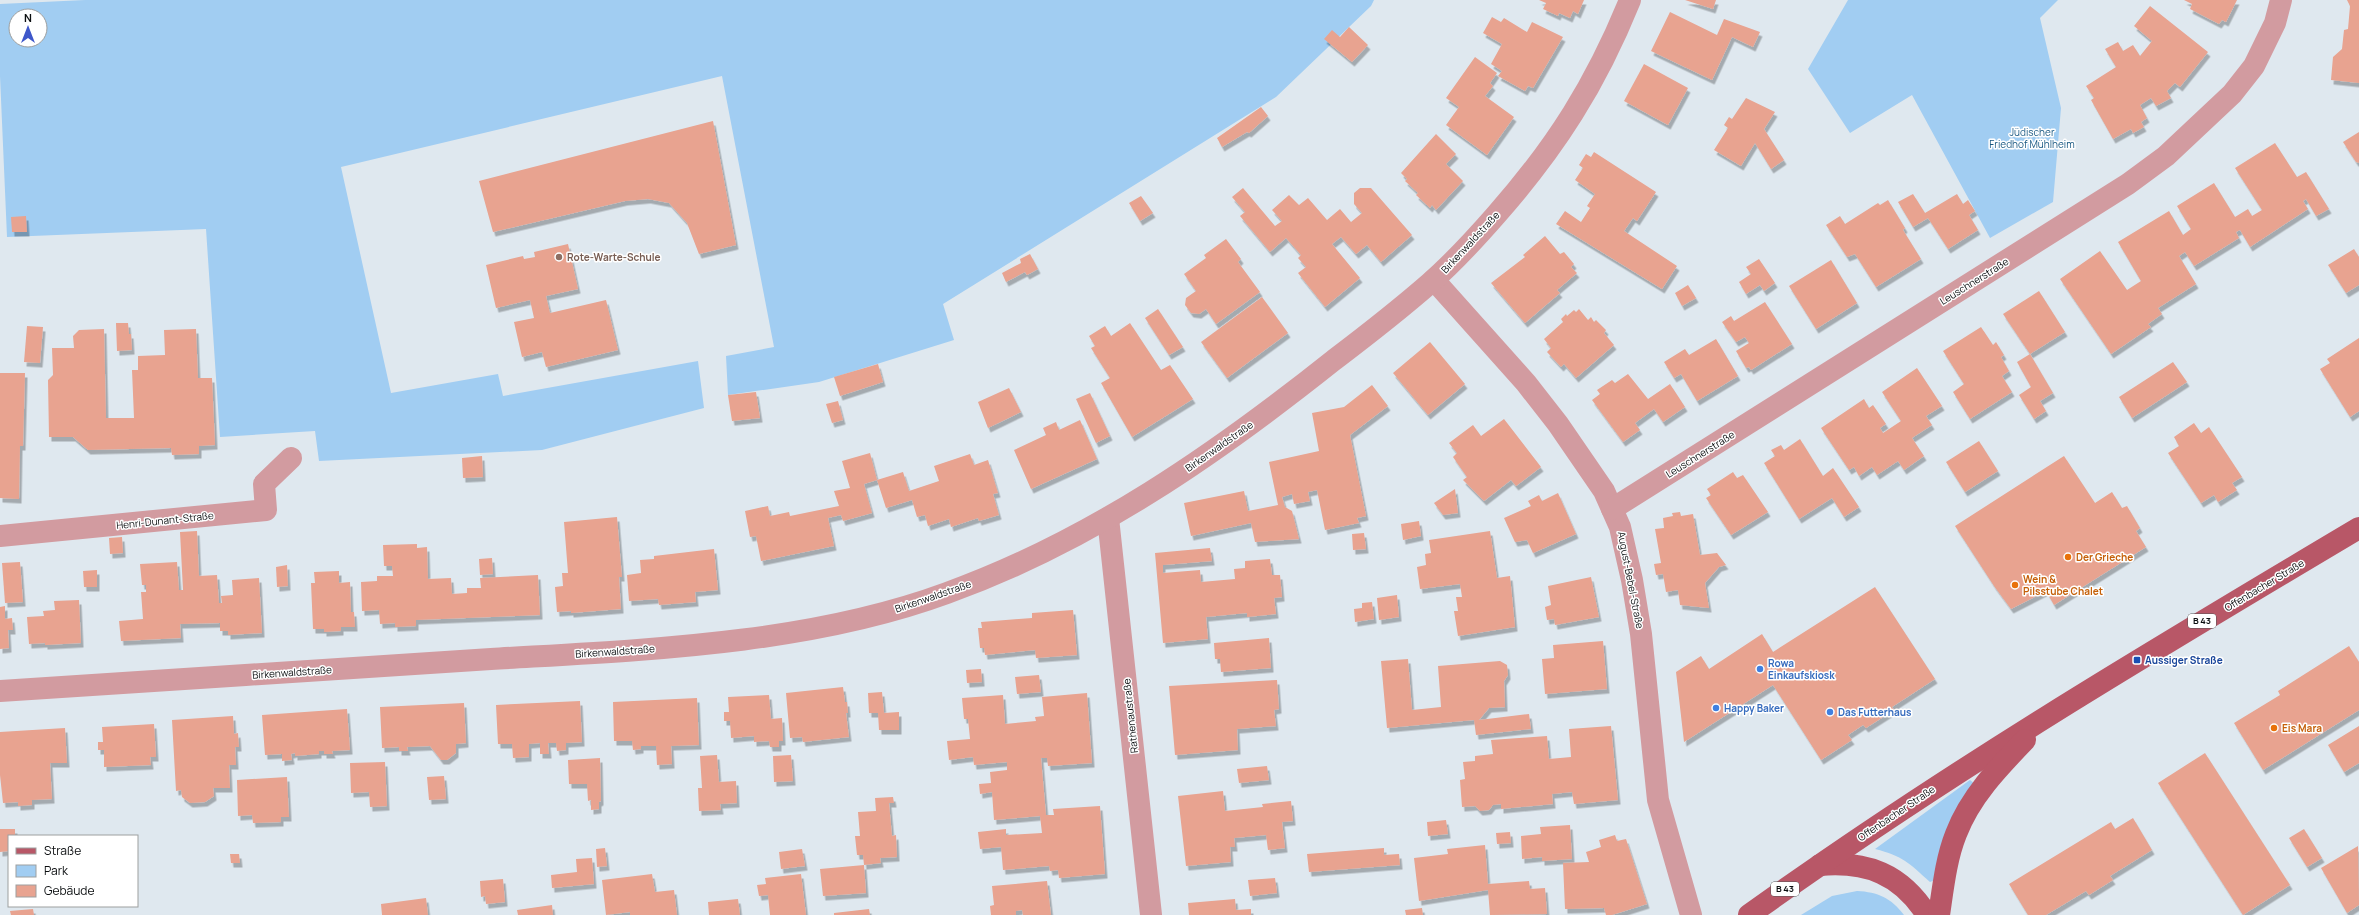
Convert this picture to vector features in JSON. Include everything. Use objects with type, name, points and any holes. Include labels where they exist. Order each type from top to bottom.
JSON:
[{"type":"main road","name":"Offenbacher Straße","points":[[1749,915],[1936,786],[2137,660],[2359,528]]},
{"type":"main road","name":"Offenbacher Straße","points":[[1939,915],[1949,856],[1956,833],[1967,810],[1977,794],[2000,766],[2046,717]]},
{"type":"main road","points":[[1820,865],[1859,865],[1878,870],[1910,891],[1927,915]]},
{"type":"street","name":"Birkenwaldstraße","points":[[0,691],[598,653],[675,646],[793,631],[875,615],[946,594],[1010,566],[1108,518],[1202,460],[1241,432],[1434,280],[1498,213],[1555,142],[1597,74],[1630,0]]},
{"type":"street","name":"Leuschnerstraße","points":[[1612,509],[2128,184],[2166,156],[2232,94],[2254,66],[2275,23],[2281,0]]},
{"type":"street","name":"August-Bebel-Straße","points":[[1434,280],[1526,383],[1558,424],[1590,468],[1612,509],[1626,549],[1640,626],[1658,800],[1690,915]]},
{"type":"street","name":"Henri-Dunant-Straße","points":[[0,536],[266,510],[264,484],[291,458]]},
{"type":"street","name":"Rathenaustraße","points":[[1108,518],[1151,915]]},
{"type":"green space","points":[[85,0],[1374,0],[1371,6],[1276,97],[943,304],[954,340],[819,382],[728,395],[726,356],[774,347],[722,76],[341,167],[391,393],[498,374],[503,396],[698,361],[704,408],[542,450],[319,461],[315,431],[220,437],[206,229],[7,237],[0,76],[0,4]]},
{"type":"green space","name":"Jüdischer Friedhof Mühlheim","points":[[1848,0],[2058,0],[2040,18],[2061,108],[2053,202],[1990,238],[1912,95],[1850,133],[1808,69]]},
{"type":"green space","points":[[1970,780],[1975,784],[1935,880],[1930,882],[1905,861],[1892,854],[1875,849]]},
{"type":"green space","points":[[1857,891],[1884,897],[1894,904],[1904,915],[1801,915],[1832,896]]},
{"type":"building","points":[[1539,0],[1584,0],[1578,14],[1573,11],[1570,18],[1559,13],[1558,16],[1543,9],[1546,3]]},
{"type":"building","points":[[1685,0],[1716,0],[1713,9]]},
{"type":"building","points":[[2184,0],[2237,0],[2226,22],[2222,20],[2219,24],[2190,9],[2192,4]]},
{"type":"building","points":[[2347,0],[2359,0],[2359,83],[2331,80],[2333,57],[2342,49],[2344,30],[2348,29],[2350,6]]},
{"type":"building","points":[[2150,6],[2208,52],[2180,87],[2175,83],[2167,91],[2171,98],[2156,106],[2151,98],[2140,105],[2147,118],[2141,122],[2144,127],[2133,133],[2131,129],[2113,139],[2091,100],[2094,98],[2086,86],[2116,67],[2105,49],[2118,42],[2123,51],[2133,45],[2140,56],[2152,41],[2134,26]]},
{"type":"building","points":[[1670,12],[1717,35],[1724,19],[1760,32],[1753,47],[1732,37],[1712,80],[1651,51]]},
{"type":"building","points":[[1492,17],[1501,22],[1504,18],[1527,32],[1532,22],[1563,37],[1533,88],[1528,86],[1525,91],[1498,76],[1502,71],[1491,64],[1502,44],[1483,33]]},
{"type":"building","points":[[1349,27],[1368,45],[1352,62],[1324,39],[1332,30],[1340,37]]},
{"type":"building","points":[[1475,57],[1497,73],[1490,83],[1493,86],[1485,96],[1514,117],[1487,155],[1446,125],[1459,107],[1446,98]]},
{"type":"building","points":[[1644,64],[1688,88],[1668,125],[1624,101]]},
{"type":"building","points":[[1746,98],[1775,112],[1764,129],[1784,160],[1771,169],[1755,143],[1741,166],[1714,150],[1728,128],[1724,125],[1729,117],[1732,119]]},
{"type":"building","points":[[1261,107],[1268,116],[1249,133],[1247,132],[1222,147],[1217,138]]},
{"type":"building","points":[[713,121],[736,245],[699,254],[687,223],[669,203],[648,199],[625,201],[493,232],[479,181]]},
{"type":"building","points":[[2359,132],[2359,163],[2356,162],[2343,142]]},
{"type":"building","points":[[1436,134],[1456,154],[1446,164],[1463,181],[1436,210],[1432,205],[1430,208],[1416,195],[1418,193],[1405,181],[1407,179],[1401,173]]},
{"type":"building","points":[[2275,143],[2297,177],[2306,172],[2329,209],[2316,216],[2306,199],[2303,201],[2308,209],[2250,247],[2240,230],[2236,232],[2239,238],[2194,266],[2185,252],[2179,256],[2196,284],[2158,308],[2162,314],[2148,324],[2151,327],[2111,354],[2060,279],[2100,251],[2127,290],[2141,281],[2118,242],[2169,211],[2183,235],[2191,229],[2177,206],[2214,183],[2235,217],[2248,209],[2252,216],[2262,210],[2235,168]]},
{"type":"building","points":[[1594,152],[1656,192],[1637,221],[1633,218],[1624,231],[1677,266],[1662,289],[1556,224],[1565,211],[1581,222],[1590,208],[1587,206],[1595,194],[1575,180],[1583,168],[1579,165],[1586,154],[1591,157]]},
{"type":"building","points":[[1243,188],[1275,226],[1282,221],[1272,210],[1289,195],[1299,205],[1308,198],[1327,220],[1340,209],[1351,222],[1362,213],[1354,204],[1354,193],[1360,188],[1371,188],[1412,235],[1381,262],[1367,245],[1356,254],[1341,237],[1332,244],[1360,278],[1325,307],[1298,273],[1306,267],[1298,258],[1301,255],[1286,238],[1270,252],[1240,216],[1245,212],[1232,197]]},
{"type":"building","points":[[1913,194],[1925,213],[1957,194],[1963,204],[1968,200],[1975,211],[1969,215],[1978,230],[1948,249],[1928,218],[1913,227],[1898,202]]},
{"type":"building","points":[[1141,196],[1153,213],[1140,221],[1129,203]]},
{"type":"building","points":[[1888,200],[1905,228],[1903,230],[1921,259],[1876,287],[1855,254],[1847,257],[1826,225],[1840,216],[1845,224],[1878,203],[1880,205]]},
{"type":"building","points":[[26,216],[27,232],[12,232],[11,217]]},
{"type":"building","points":[[1545,236],[1560,254],[1564,252],[1574,264],[1571,267],[1577,273],[1557,290],[1560,293],[1525,323],[1491,283],[1525,257],[1523,255]]},
{"type":"building","points":[[1226,239],[1241,259],[1238,262],[1260,292],[1216,324],[1206,309],[1199,314],[1191,313],[1185,305],[1186,298],[1196,291],[1184,274],[1206,258],[1204,255]]},
{"type":"building","points":[[568,244],[578,289],[546,296],[550,313],[606,300],[618,350],[546,367],[542,352],[522,357],[514,322],[534,318],[530,300],[496,308],[486,265],[523,256],[524,259],[535,257],[534,252]]},
{"type":"building","points":[[2354,249],[2359,257],[2359,285],[2346,293],[2328,265]]},
{"type":"building","points":[[1030,254],[1038,269],[1027,275],[1025,272],[1006,282],[1002,273],[1021,263],[1020,259]]},
{"type":"building","points":[[1759,259],[1775,283],[1764,291],[1760,285],[1746,294],[1739,282],[1751,274],[1746,267]]},
{"type":"building","points":[[1831,260],[1857,303],[1816,329],[1789,286]]},
{"type":"building","points":[[1688,285],[1696,298],[1682,306],[1675,293]]},
{"type":"building","points":[[2039,291],[2065,332],[2030,354],[2003,314]]},
{"type":"building","points":[[1262,297],[1288,333],[1227,378],[1201,342]]},
{"type":"building","points":[[1765,302],[1792,344],[1751,370],[1749,367],[1746,368],[1736,351],[1749,343],[1745,337],[1736,342],[1722,322],[1731,316],[1734,321]]},
{"type":"building","points":[[1158,309],[1183,347],[1169,355],[1145,318]]},
{"type":"building","points":[[1579,309],[1588,320],[1591,317],[1594,322],[1596,320],[1606,330],[1604,333],[1614,345],[1576,378],[1564,364],[1561,367],[1547,352],[1551,348],[1544,339],[1563,322],[1561,319],[1566,314],[1567,316],[1574,310],[1576,312]]},
{"type":"building","points":[[116,323],[128,323],[129,334],[131,334],[132,350],[117,351]]},
{"type":"building","points":[[1130,323],[1161,370],[1170,365],[1193,399],[1132,437],[1101,383],[1110,378],[1091,348],[1095,346],[1089,336],[1105,326],[1111,336]]},
{"type":"building","points":[[27,326],[43,327],[40,363],[24,362]]},
{"type":"building","points":[[1981,327],[1993,345],[1996,342],[2004,355],[2001,357],[2009,371],[2002,376],[2012,392],[1970,419],[1953,392],[1964,384],[1943,351]]},
{"type":"building","points":[[104,329],[106,418],[134,418],[132,370],[138,370],[138,356],[165,355],[164,330],[196,329],[198,378],[212,378],[215,445],[199,446],[199,454],[172,455],[171,448],[88,450],[73,437],[49,437],[48,380],[53,375],[52,348],[74,348],[73,336],[79,330]]},
{"type":"building","points":[[2359,338],[2359,411],[2350,417],[2320,369],[2330,363],[2327,359]]},
{"type":"building","points":[[1716,339],[1738,376],[1697,401],[1681,374],[1674,378],[1664,362],[1685,349],[1689,355]]},
{"type":"building","points":[[1430,342],[1465,384],[1428,415],[1393,373]]},
{"type":"building","points":[[2030,354],[2053,393],[2040,401],[2046,411],[2034,419],[2019,395],[2031,387],[2017,362]]},
{"type":"building","points":[[2173,362],[2187,382],[2132,418],[2119,397]]},
{"type":"building","points":[[878,364],[883,382],[840,396],[834,377]]},
{"type":"building","points":[[1917,368],[1942,406],[1926,416],[1932,425],[1912,438],[1924,456],[1904,470],[1898,461],[1877,475],[1872,467],[1859,476],[1854,467],[1849,470],[1821,428],[1864,399],[1869,408],[1873,405],[1886,424],[1880,428],[1883,433],[1901,421],[1882,392]]},
{"type":"building","points":[[0,373],[25,373],[23,446],[20,446],[19,499],[0,498]]},
{"type":"building","points":[[1628,374],[1648,399],[1670,384],[1685,407],[1663,422],[1654,409],[1635,423],[1640,430],[1623,442],[1592,400],[1600,394],[1597,390],[1612,380],[1615,383]]},
{"type":"building","points":[[1372,385],[1388,406],[1350,435],[1366,516],[1357,518],[1359,523],[1325,530],[1317,490],[1308,492],[1310,501],[1294,504],[1292,494],[1282,497],[1285,507],[1292,511],[1299,539],[1255,542],[1251,523],[1191,536],[1184,503],[1244,491],[1248,511],[1278,505],[1269,462],[1319,451],[1312,413],[1344,407]]},
{"type":"building","points":[[1009,388],[1021,412],[988,428],[978,402]]},
{"type":"building","points":[[756,392],[760,418],[732,421],[728,395]]},
{"type":"building","points":[[1090,393],[1110,436],[1096,443],[1076,399]]},
{"type":"building","points":[[838,401],[843,420],[832,423],[826,404]]},
{"type":"building","points":[[1504,419],[1541,467],[1516,486],[1511,480],[1484,501],[1463,480],[1467,477],[1453,457],[1457,453],[1449,443],[1473,425],[1481,436]]},
{"type":"building","points":[[1080,420],[1097,459],[1031,489],[1014,450],[1046,435],[1043,428],[1056,422],[1059,430]]},
{"type":"building","points":[[2194,423],[2201,433],[2209,427],[2242,477],[2232,483],[2237,490],[2218,502],[2214,495],[2201,503],[2168,453],[2179,446],[2174,437]]},
{"type":"building","points":[[1800,439],[1823,476],[1833,468],[1859,507],[1844,517],[1832,498],[1799,519],[1764,463],[1775,456],[1771,450],[1781,445],[1784,450]]},
{"type":"building","points":[[1979,441],[1998,471],[1965,492],[1946,462]]},
{"type":"building","points":[[870,453],[877,480],[864,484],[872,513],[843,521],[841,515],[828,518],[834,546],[761,561],[756,536],[750,537],[745,511],[768,506],[770,516],[789,512],[790,516],[839,506],[834,491],[850,488],[842,461]]},
{"type":"building","points":[[970,454],[974,465],[988,460],[998,493],[993,494],[999,515],[979,521],[978,518],[951,527],[949,519],[928,526],[925,515],[917,517],[912,500],[886,508],[877,480],[903,472],[909,491],[939,481],[934,466]]},
{"type":"building","points":[[482,456],[483,477],[463,478],[462,458]]},
{"type":"building","points":[[2064,456],[2095,503],[2112,492],[2122,508],[2127,506],[2140,528],[2136,531],[2146,547],[2054,605],[2046,591],[2011,609],[1994,586],[1955,526]]},
{"type":"building","points":[[1733,472],[1737,478],[1743,475],[1768,512],[1731,535],[1706,498],[1711,495],[1707,489]]},
{"type":"building","points":[[1455,489],[1458,513],[1443,515],[1434,503]]},
{"type":"building","points":[[1558,493],[1576,534],[1533,553],[1527,540],[1515,542],[1504,518],[1531,506],[1528,501],[1539,495],[1542,501]]},
{"type":"building","points":[[1680,512],[1681,516],[1693,514],[1700,555],[1717,553],[1726,565],[1719,567],[1705,583],[1709,608],[1680,605],[1678,590],[1666,592],[1663,574],[1656,575],[1654,564],[1661,563],[1655,529],[1664,528],[1663,518],[1673,516],[1672,513]]},
{"type":"building","points":[[617,517],[622,577],[619,577],[621,609],[571,613],[571,611],[557,612],[555,587],[563,586],[562,573],[568,573],[564,522]]},
{"type":"building","points":[[1419,521],[1421,536],[1403,540],[1401,524]]},
{"type":"building","points":[[197,531],[199,576],[217,575],[219,603],[222,603],[221,596],[233,595],[232,580],[259,578],[262,633],[228,635],[228,631],[220,631],[220,623],[180,624],[181,638],[121,641],[119,621],[143,619],[141,592],[146,592],[146,585],[142,585],[140,564],[177,562],[179,590],[183,590],[180,532]]},
{"type":"building","points":[[1490,531],[1497,578],[1510,576],[1515,627],[1458,636],[1454,611],[1458,611],[1456,597],[1462,597],[1460,584],[1420,589],[1417,567],[1426,565],[1425,554],[1431,553],[1429,540]]},
{"type":"building","points":[[1364,533],[1366,549],[1353,550],[1352,534]]},
{"type":"building","points":[[122,537],[123,553],[110,554],[109,538]]},
{"type":"building","points":[[417,544],[417,548],[427,547],[428,579],[451,578],[452,594],[467,593],[467,588],[481,588],[480,578],[538,575],[540,615],[416,620],[416,626],[395,627],[395,623],[380,624],[379,610],[362,611],[361,582],[377,581],[377,576],[393,576],[392,566],[384,566],[383,545]]},
{"type":"building","points":[[1210,548],[1212,561],[1163,565],[1163,573],[1200,570],[1201,582],[1235,579],[1234,569],[1245,568],[1245,561],[1270,559],[1272,575],[1280,575],[1282,597],[1274,598],[1276,614],[1247,617],[1247,613],[1206,617],[1208,639],[1163,643],[1155,553]]},
{"type":"building","points":[[714,549],[718,590],[695,592],[696,602],[659,605],[658,599],[629,601],[627,575],[641,573],[640,560],[654,559],[654,556]]},
{"type":"building","points":[[492,558],[493,574],[480,575],[479,559]]},
{"type":"building","points":[[20,562],[23,602],[5,603],[2,563]]},
{"type":"building","points":[[287,565],[288,586],[277,587],[276,567]]},
{"type":"building","points":[[97,570],[97,587],[84,587],[83,571]]},
{"type":"building","points":[[339,571],[339,583],[350,582],[351,612],[354,612],[355,627],[341,627],[341,631],[324,632],[324,629],[313,629],[311,583],[315,583],[314,572]]},
{"type":"building","points":[[1591,577],[1599,617],[1555,625],[1554,619],[1547,620],[1545,607],[1551,605],[1548,586]]},
{"type":"building","points":[[1875,587],[1935,679],[1892,707],[1894,710],[1866,728],[1863,725],[1848,735],[1852,740],[1821,760],[1773,685],[1684,742],[1676,672],[1701,656],[1709,669],[1762,634],[1773,652]]},
{"type":"building","points":[[1397,595],[1399,617],[1379,620],[1377,598]]},
{"type":"building","points":[[79,600],[81,643],[45,645],[45,643],[29,644],[27,617],[44,616],[43,611],[55,610],[54,601]]},
{"type":"building","points":[[1372,602],[1374,619],[1355,622],[1354,609],[1362,608],[1362,603]]},
{"type":"building","points":[[5,606],[5,619],[12,618],[13,630],[8,630],[9,648],[0,649],[0,607]]},
{"type":"building","points":[[1073,610],[1077,655],[1036,658],[1035,650],[985,655],[984,648],[980,648],[978,628],[982,628],[981,622],[1032,618],[1032,613]]},
{"type":"building","points":[[1269,638],[1271,668],[1221,672],[1220,659],[1215,659],[1214,643]]},
{"type":"building","points":[[1603,641],[1607,689],[1545,694],[1542,659],[1554,658],[1553,645]]},
{"type":"building","points":[[2349,646],[2359,662],[2359,710],[2263,770],[2234,723],[2280,695],[2278,691]]},
{"type":"building","points":[[1408,659],[1412,710],[1441,707],[1438,666],[1500,661],[1507,665],[1508,675],[1504,681],[1505,707],[1489,708],[1479,720],[1529,714],[1531,729],[1476,735],[1474,720],[1387,728],[1381,661]]},
{"type":"building","points":[[981,669],[982,682],[967,683],[966,670]]},
{"type":"building","points":[[1039,675],[1041,692],[1017,694],[1015,677]]},
{"type":"building","points":[[1277,680],[1279,709],[1274,710],[1276,726],[1237,729],[1238,750],[1175,755],[1169,686]]},
{"type":"building","points":[[843,687],[845,702],[847,702],[848,713],[846,713],[849,737],[803,742],[802,737],[790,738],[786,693]]},
{"type":"building","points":[[882,692],[884,713],[899,712],[899,730],[879,730],[878,713],[869,713],[868,693]]},
{"type":"building","points":[[1087,693],[1092,763],[1048,766],[1047,758],[1041,758],[1046,815],[1054,815],[1053,809],[1100,806],[1105,874],[1059,878],[1058,870],[1050,871],[1049,866],[1003,870],[1001,847],[980,849],[978,832],[1006,829],[1006,835],[1042,833],[1040,816],[994,820],[992,792],[980,794],[979,784],[991,783],[990,772],[1007,770],[1007,762],[974,765],[973,757],[949,760],[947,741],[970,739],[968,719],[964,719],[962,698],[1003,695],[1005,724],[1036,721],[1035,717],[1044,716],[1042,697]]},
{"type":"building","points":[[769,695],[771,719],[782,718],[783,741],[779,741],[779,747],[770,747],[769,741],[754,742],[754,736],[731,738],[730,721],[724,721],[724,712],[729,712],[728,697]]},
{"type":"building","points":[[697,698],[699,745],[671,746],[672,764],[657,765],[656,746],[641,746],[641,749],[633,750],[632,741],[614,741],[613,702]]},
{"type":"building","points":[[580,701],[582,742],[566,743],[566,750],[557,751],[556,743],[548,743],[549,754],[540,754],[540,743],[529,744],[529,757],[513,758],[512,744],[498,744],[496,705]]},
{"type":"building","points":[[464,703],[466,743],[456,744],[456,753],[447,760],[441,760],[430,746],[407,747],[408,751],[399,751],[399,747],[382,748],[380,707]]},
{"type":"building","points":[[347,709],[350,750],[332,751],[333,754],[324,754],[324,751],[319,751],[319,754],[295,756],[295,753],[291,754],[292,760],[282,761],[282,754],[265,755],[262,715]]},
{"type":"building","points":[[233,716],[234,734],[238,733],[239,747],[235,747],[236,765],[229,765],[230,788],[213,788],[214,796],[205,802],[190,803],[182,797],[181,790],[176,791],[172,720]]},
{"type":"building","points":[[154,724],[156,757],[150,757],[151,765],[104,767],[104,750],[98,750],[98,742],[103,742],[102,727]]},
{"type":"building","points":[[1611,726],[1618,800],[1574,804],[1572,792],[1552,794],[1553,804],[1501,809],[1501,804],[1493,805],[1489,810],[1480,811],[1475,806],[1462,807],[1460,780],[1465,779],[1463,762],[1475,761],[1475,756],[1493,754],[1491,740],[1547,736],[1549,759],[1571,757],[1569,729]]},
{"type":"building","points":[[2359,726],[2359,763],[2344,772],[2328,745]]},
{"type":"building","points":[[65,728],[67,763],[50,763],[52,799],[32,800],[32,805],[18,806],[18,802],[3,803],[0,775],[0,732]]},
{"type":"building","points":[[2205,753],[2290,885],[2243,915],[2158,783]]},
{"type":"building","points":[[717,755],[719,782],[736,781],[737,803],[720,804],[721,810],[699,811],[698,788],[702,788],[700,756]]},
{"type":"building","points":[[791,755],[793,781],[774,782],[773,756]]},
{"type":"building","points":[[600,758],[601,801],[599,802],[599,809],[591,810],[591,800],[588,801],[587,784],[569,784],[568,760]]},
{"type":"building","points":[[385,762],[387,806],[370,807],[369,792],[351,793],[350,763]]},
{"type":"building","points":[[1267,766],[1269,780],[1239,783],[1237,769]]},
{"type":"building","points":[[444,776],[446,799],[429,800],[427,777]]},
{"type":"building","points":[[287,777],[289,817],[281,817],[281,822],[253,823],[252,815],[238,816],[237,780]]},
{"type":"building","points":[[1223,791],[1225,811],[1263,807],[1262,804],[1291,801],[1293,821],[1282,822],[1285,848],[1268,850],[1266,835],[1234,838],[1235,847],[1230,847],[1231,862],[1186,866],[1178,796]]},
{"type":"building","points":[[893,797],[894,803],[889,803],[892,836],[896,835],[897,857],[880,858],[881,863],[864,865],[863,855],[857,855],[855,836],[860,836],[858,812],[876,811],[875,798]]},
{"type":"building","points":[[2133,818],[2152,850],[2110,876],[2113,880],[2089,895],[2086,891],[2046,915],[2028,915],[2009,884],[2111,822],[2115,829]]},
{"type":"building","points":[[1446,820],[1448,834],[1428,836],[1427,822]]},
{"type":"building","points":[[1570,825],[1572,859],[1542,861],[1542,857],[1522,859],[1521,836],[1541,834],[1540,827]]},
{"type":"building","points":[[0,829],[15,829],[15,835],[8,835],[8,851],[0,852]]},
{"type":"building","points":[[2304,829],[2322,858],[2307,867],[2289,838]]},
{"type":"building","points":[[1510,832],[1511,843],[1497,844],[1496,833]]},
{"type":"building","points":[[1615,835],[1617,841],[1626,839],[1647,904],[1612,915],[1606,915],[1604,908],[1565,909],[1563,863],[1589,862],[1586,852],[1601,847],[1599,840]]},
{"type":"building","points":[[1485,845],[1488,884],[1529,881],[1530,889],[1545,888],[1547,914],[1490,915],[1488,890],[1419,901],[1414,858],[1448,854],[1447,849]]},
{"type":"building","points":[[2358,846],[2359,905],[2347,913],[2321,868]]},
{"type":"building","points":[[605,848],[607,866],[597,867],[596,849]]},
{"type":"building","points":[[1384,848],[1384,855],[1399,854],[1400,865],[1309,872],[1307,854]]},
{"type":"building","points":[[802,849],[805,866],[781,869],[779,852]]},
{"type":"building","points":[[230,854],[239,854],[240,863],[231,863]]},
{"type":"building","points":[[592,858],[594,884],[552,888],[551,875],[577,872],[576,859]]},
{"type":"building","points":[[864,865],[866,893],[823,896],[820,869]]},
{"type":"building","points":[[652,874],[655,892],[674,890],[677,915],[630,915],[630,912],[606,915],[602,880]]},
{"type":"building","points":[[801,874],[806,915],[770,915],[768,895],[759,896],[757,885],[766,884],[765,878]]},
{"type":"building","points":[[1275,878],[1277,893],[1250,896],[1248,880]]},
{"type":"building","points":[[503,879],[505,902],[486,904],[485,896],[481,897],[480,881]]},
{"type":"building","points":[[1047,881],[1051,915],[1023,915],[1022,910],[1016,911],[1016,915],[991,915],[990,906],[994,905],[992,886]]},
{"type":"building","points":[[426,898],[428,915],[382,915],[381,904]]},
{"type":"building","points":[[738,899],[740,915],[709,915],[708,902]]},
{"type":"building","points":[[1235,899],[1236,910],[1251,909],[1251,915],[1189,915],[1188,903]]},
{"type":"building","points":[[552,905],[553,915],[518,915],[517,910]]},
{"type":"building","points":[[1422,908],[1423,915],[1406,915],[1405,910]]},
{"type":"building","points":[[33,909],[34,915],[11,915],[10,911]]},
{"type":"building","points":[[869,909],[870,915],[834,915],[834,913]]},
{"type":"place","name":"Rote-Warte-Schule","points":[[559,257]]},
{"type":"place","name":"Der Grieche","points":[[2068,557]]},
{"type":"place","name":"Wein & Pilsstube Chalet","points":[[2015,585]]},
{"type":"place","name":"Aussiger Straße","points":[[2137,660]]},
{"type":"place","name":"Rowa Einkaufskiosk","points":[[1760,669]]},
{"type":"place","name":"Happy Baker","points":[[1716,708]]},
{"type":"place","name":"Das Futterhaus","points":[[1830,712]]},
{"type":"place","name":"Eis Mara","points":[[2274,728]]}]
